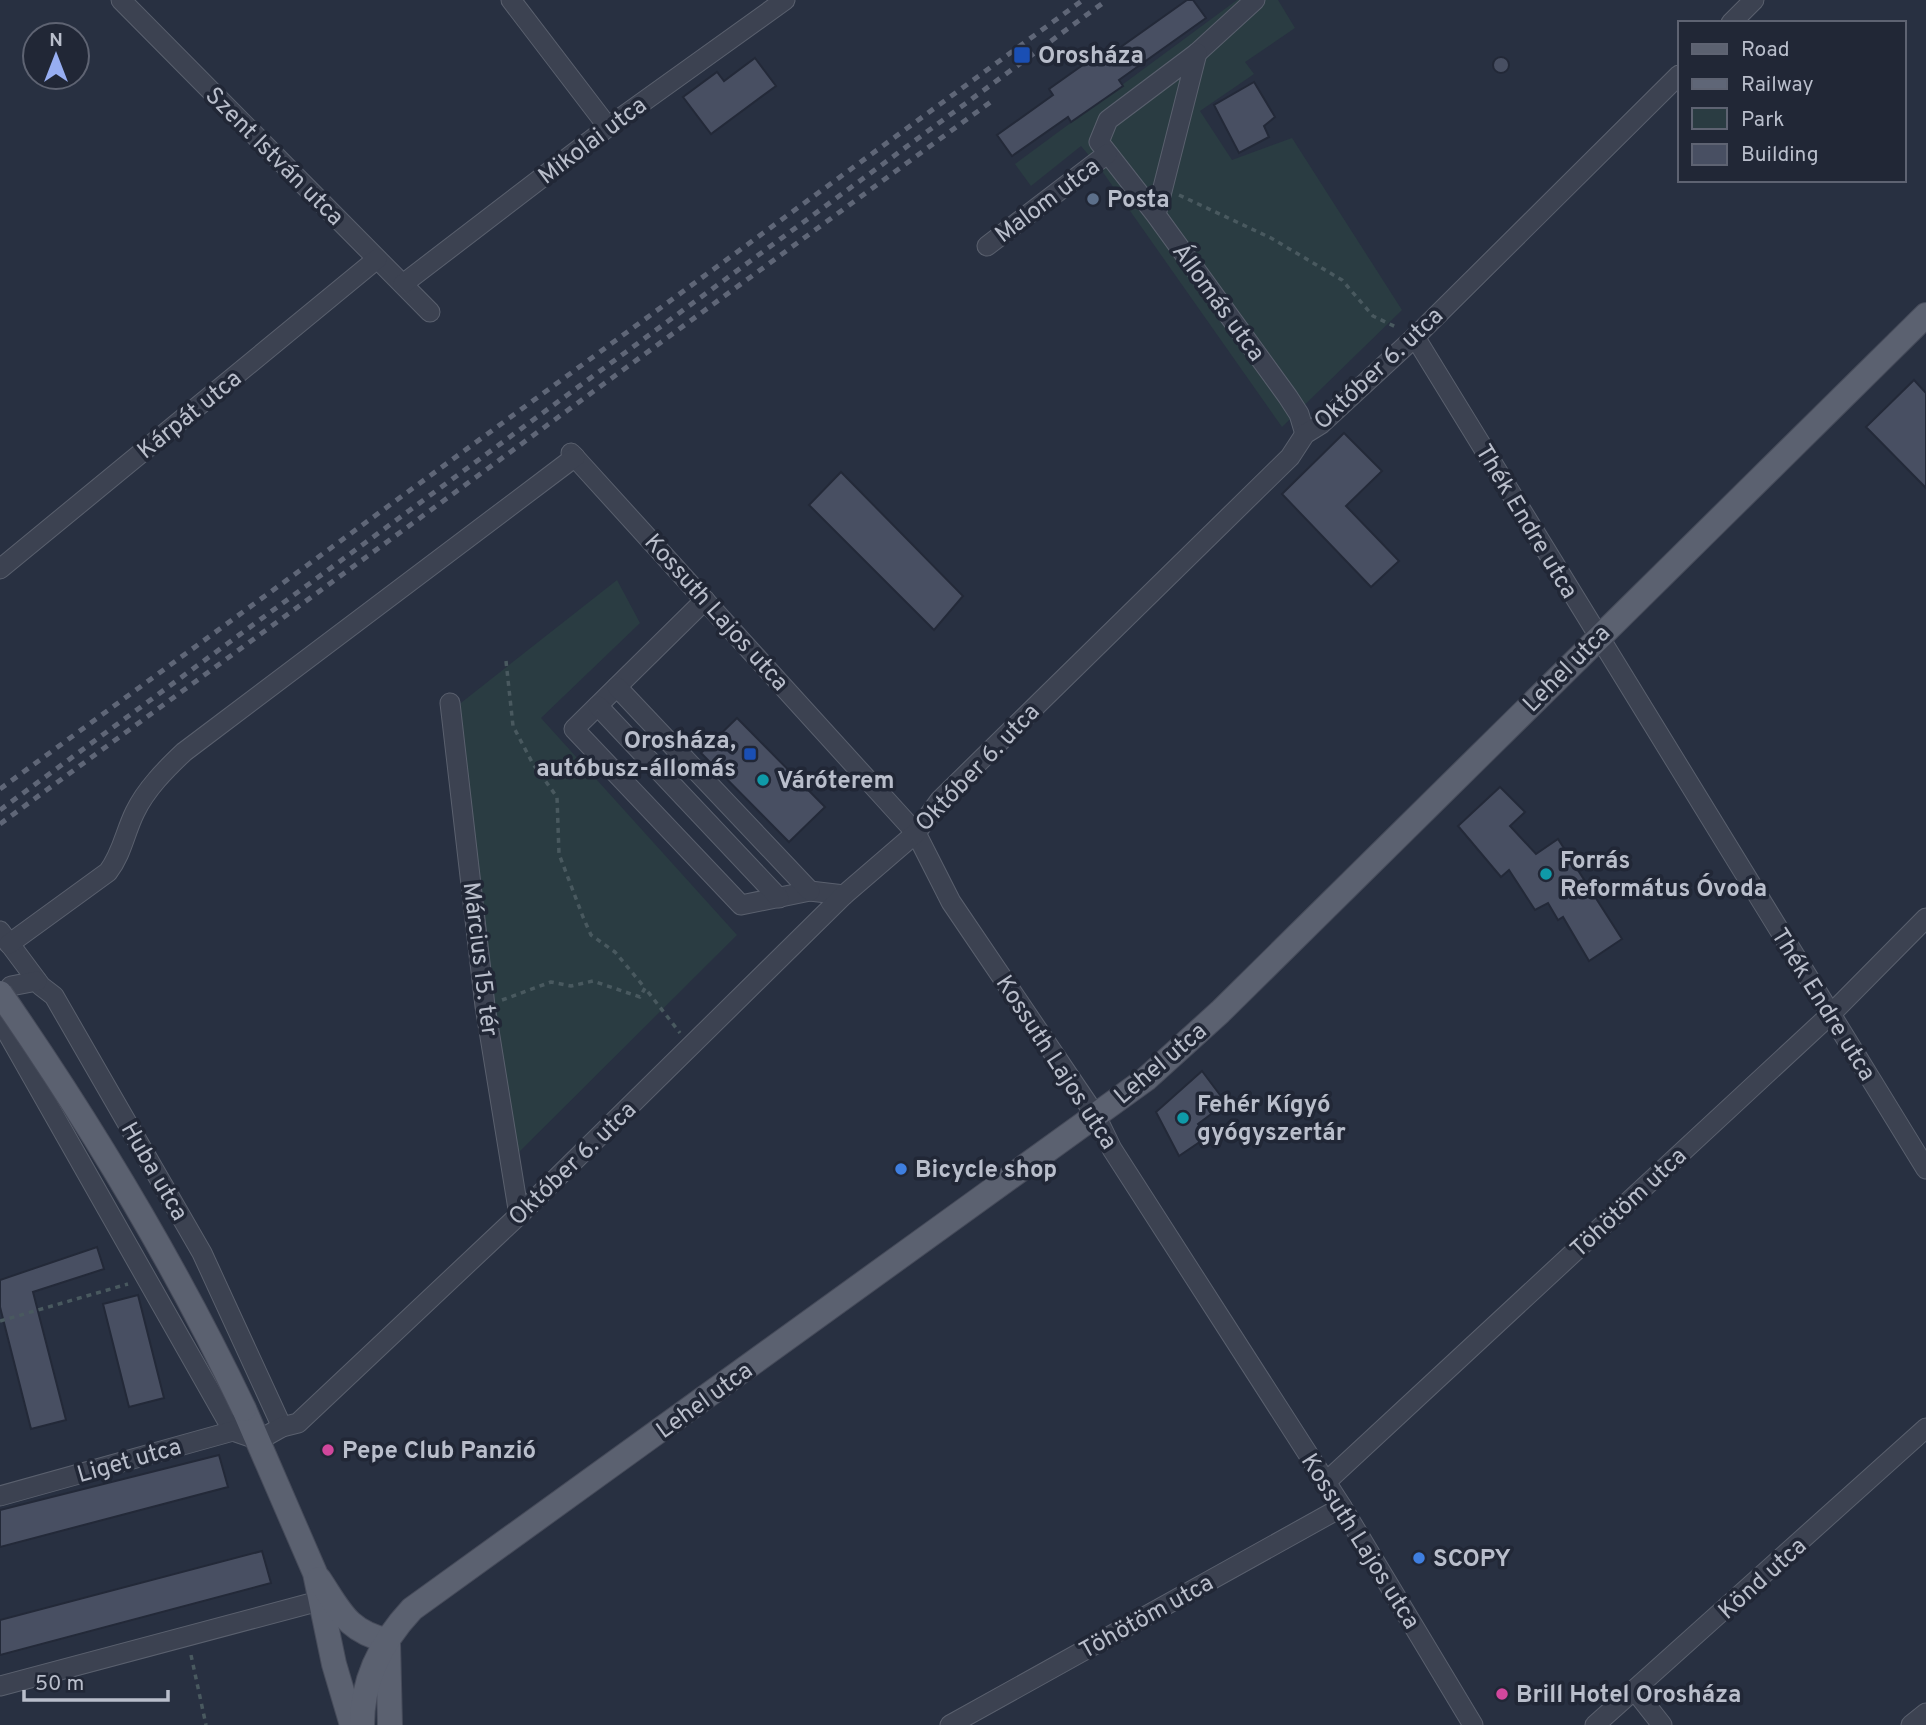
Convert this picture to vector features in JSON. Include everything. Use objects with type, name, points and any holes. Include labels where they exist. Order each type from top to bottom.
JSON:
[{"type":"main road","name":"Lehel utca","points":[[388,1641],[412,1609],[1146,1079],[1220,1012],[1926,315]]},
{"type":"main road","points":[[0,993],[94,1132],[199,1313],[259,1440],[315,1573],[349,1624],[370,1636],[388,1641]]},
{"type":"main road","points":[[315,1573],[318,1601],[352,1725]]},
{"type":"main road","points":[[362,1725],[369,1673],[388,1641]]},
{"type":"main road","points":[[388,1641],[390,1725]]},
{"type":"street","name":"Szent István utca","points":[[121,0],[430,312]]},
{"type":"street","points":[[511,0],[608,127]]},
{"type":"street","name":"Mikolai utca","points":[[402,284],[608,127],[785,0]]},
{"type":"street","points":[[1103,148],[1108,120],[1197,53],[1255,0]]},
{"type":"street","points":[[1733,21],[1754,0]]},
{"type":"street","points":[[1156,215],[1165,189],[1197,53]]},
{"type":"street","name":"Október 6. utca","points":[[259,1440],[282,1427],[298,1423],[519,1215],[844,895],[916,833],[940,800],[1290,457],[1305,434],[1321,424],[1415,337],[1678,76]]},
{"type":"street","name":"Állomás utca","points":[[1103,148],[1156,215],[1288,397],[1299,414],[1305,434]]},
{"type":"street","name":"Malom utca","points":[[987,246],[1103,148]]},
{"type":"street","name":"Kárpát utca","points":[[0,569],[377,259]]},
{"type":"street","name":"Thék Endre utca","points":[[1415,337],[1926,1169]]},
{"type":"street","name":"Kossuth Lajos utca","points":[[5,938],[108,872],[117,860],[135,811],[156,781],[184,751],[573,455],[916,833],[951,901],[1096,1116],[1112,1149],[1342,1507],[1474,1725]]},
{"type":"street","points":[[705,600],[574,729],[741,905],[810,891],[844,895]]},
{"type":"street","points":[[617,687],[810,891]]},
{"type":"street","name":"Március 15. tér","points":[[450,703],[485,1006],[519,1215]]},
{"type":"street","points":[[598,706],[779,898]]},
{"type":"street","name":"Töhötöm utca","points":[[1326,1482],[1831,1014],[1926,918]]},
{"type":"street","name":"Huba utca","points":[[5,938],[39,984],[54,996],[202,1252],[282,1427]]},
{"type":"street","points":[[0,1002],[11,986],[39,984]]},
{"type":"street","points":[[0,1020],[233,1431],[259,1440]]},
{"type":"street","name":"Könd utca","points":[[1595,1725],[1636,1692],[1926,1429]]},
{"type":"street","name":"Liget utca","points":[[0,1496],[233,1431]]},
{"type":"street","name":"Töhötöm utca","points":[[950,1725],[1342,1507]]},
{"type":"street","points":[[0,1686],[318,1601]]},
{"type":"street","points":[[1636,1692],[1662,1725]]},
{"type":"street","points":[[1911,1725],[1926,1713]]},
{"type":"path","points":[[1165,189],[1271,238],[1342,280],[1373,316],[1415,337]]},
{"type":"path","points":[[506,661],[513,726],[533,764],[557,797],[559,854],[583,918],[592,935],[615,952],[691,1046]]},
{"type":"path","points":[[485,1006],[551,982],[571,986],[593,981],[640,997],[645,988]]},
{"type":"path","points":[[0,1321],[130,1284]]},
{"type":"path","points":[[187,1636],[206,1725]]},
{"type":"green space","points":[[1237,0],[1278,0],[1295,28],[1245,62],[1254,74],[1200,111],[1232,160],[1292,138],[1402,310],[1282,427],[1102,171],[1081,146],[1031,186],[1015,164]]},
{"type":"green space","points":[[617,580],[640,623],[541,718],[737,935],[507,1164],[457,706]]},
{"type":"building","points":[[1187,0],[1193,0],[1206,18],[1119,80],[1123,86],[1071,122],[1068,117],[1012,156],[997,135],[1053,95],[1049,89],[1104,50],[1108,56]]},
{"type":"building","points":[[1498,57],[1504,57],[1509,65],[1507,71],[1498,73],[1493,68],[1493,62]]},
{"type":"building","points":[[755,58],[776,86],[711,134],[683,97],[717,72],[724,81]]},
{"type":"building","points":[[1254,82],[1275,117],[1264,126],[1269,137],[1239,153],[1214,105]]},
{"type":"building","points":[[1914,380],[1926,393],[1926,488],[1866,427]]},
{"type":"building","points":[[1344,433],[1382,471],[1346,506],[1399,561],[1371,587],[1282,494]]},
{"type":"building","points":[[841,472],[963,596],[934,630],[809,505]]},
{"type":"building","name":"Váróterem","points":[[737,718],[825,807],[789,842],[701,753]]},
{"type":"building","name":"Forrás Református Óvoda","points":[[1500,787],[1525,812],[1510,826],[1536,854],[1558,839],[1622,939],[1589,961],[1563,917],[1558,920],[1548,903],[1535,910],[1509,870],[1501,877],[1458,826]]},
{"type":"building","name":"Fehér Kígyó gyógyszertár","points":[[1202,1071],[1226,1103],[1198,1124],[1207,1137],[1179,1156],[1156,1112]]},
{"type":"building","points":[[97,1247],[104,1269],[33,1292],[66,1420],[31,1429],[0,1307],[0,1280]]},
{"type":"building","points":[[138,1295],[164,1398],[129,1407],[103,1304]]},
{"type":"building","points":[[219,1455],[228,1487],[0,1547],[0,1510]]},
{"type":"building","points":[[262,1551],[271,1583],[0,1655],[0,1620]]},
{"type":"railway","points":[[0,789],[1083,0]]},
{"type":"railway","points":[[0,810],[1107,0]]},
{"type":"railway","points":[[0,824],[992,101]]},
{"type":"place","name":"Orosháza","points":[[1022,55]]},
{"type":"place","name":"Posta","points":[[1093,199]]},
{"type":"place","name":"Orosháza, autóbusz-állomás","points":[[750,754]]},
{"type":"place","name":"Váróterem","points":[[763,780]]},
{"type":"place","name":"Forrás Református Óvoda","points":[[1546,874]]},
{"type":"place","name":"Fehér Kígyó gyógyszertár","points":[[1183,1118]]},
{"type":"place","name":"Bicycle shop","points":[[901,1169]]},
{"type":"place","name":"Pepe Club Panzió","points":[[328,1450]]},
{"type":"place","name":"SCOPY","points":[[1419,1558]]},
{"type":"place","name":"Brill Hotel Orosháza","points":[[1502,1694]]}]
